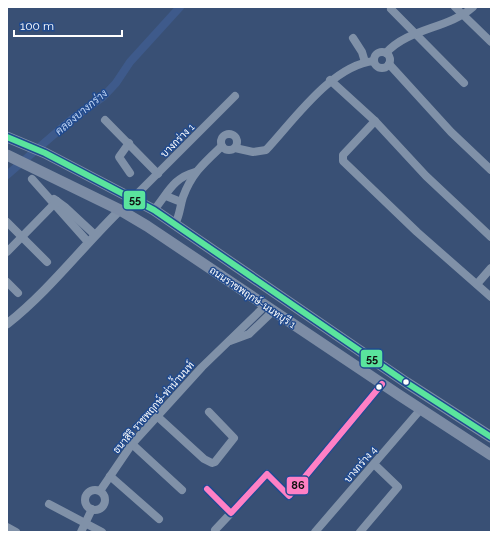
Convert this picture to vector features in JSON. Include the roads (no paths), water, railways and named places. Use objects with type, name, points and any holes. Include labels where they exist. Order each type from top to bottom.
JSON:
[{"type":"main road","name":"ถนนราชพฤกษ์-นนทบุรี 1","points":[[7,137],[46,153],[154,210],[406,382],[491,437]]},
{"type":"main road","name":"ถนนราชพฤกษ์-นนทบุรี 1","points":[[9,156],[120,210],[156,232],[490,455]]},
{"type":"street","points":[[455,7],[491,42]]},
{"type":"street","points":[[374,61],[377,55],[383,52],[386,53],[395,44],[463,14],[473,7]]},
{"type":"street","points":[[391,10],[414,35],[464,83]]},
{"type":"street","points":[[353,38],[362,52],[365,62]]},
{"type":"street","points":[[374,61],[380,68],[386,68],[389,64],[390,58],[386,53]]},
{"type":"street","points":[[222,146],[229,150],[235,148],[252,152],[266,150],[330,80],[365,62],[374,61]]},
{"type":"street","points":[[389,64],[451,132],[491,170]]},
{"type":"street","points":[[330,80],[375,121],[426,176],[491,237]]},
{"type":"street","name":"บางกร่าง 1","points":[[133,198],[235,96]]},
{"type":"street","points":[[105,120],[158,174]]},
{"type":"street","points":[[375,121],[343,155],[343,161],[417,232],[491,297]]},
{"type":"street","points":[[175,224],[179,217],[181,202],[195,172],[222,146],[222,139],[225,135],[230,134],[236,138],[238,143],[235,148]]},
{"type":"street","points":[[129,143],[119,157],[130,173]]},
{"type":"street","points":[[154,210],[178,179],[184,175],[195,172]]},
{"type":"street","points":[[32,179],[54,201],[88,242]]},
{"type":"street","points":[[166,196],[181,202]]},
{"type":"street","points":[[54,201],[95,235]]},
{"type":"street","points":[[7,252],[54,201]]},
{"type":"street","points":[[7,324],[69,264],[88,242],[120,210]]},
{"type":"street","points":[[7,222],[47,262]]},
{"type":"street","points":[[477,284],[491,268]]},
{"type":"street","points":[[7,282],[18,293]]},
{"type":"street","name":"ธนาสิริ ราชพฤกษ์-ท่าน้ำนนท์","points":[[100,491],[132,444],[202,367],[227,342],[249,334],[269,308]]},
{"type":"street","points":[[215,530],[267,474],[289,496],[382,384]]},
{"type":"street","name":"บางกร่าง 4","points":[[315,532],[420,409]]},
{"type":"street","points":[[158,417],[204,459],[212,463],[215,462],[234,438],[209,412]]},
{"type":"street","points":[[132,444],[182,490]]},
{"type":"street","points":[[360,532],[398,487],[374,464]]},
{"type":"street","points":[[110,476],[159,519]]},
{"type":"street","points":[[207,489],[231,513]]},
{"type":"street","points":[[94,490],[100,491],[105,496],[105,504],[100,510],[92,510],[87,505],[86,496],[94,490]]},
{"type":"street","points":[[49,504],[102,532]]},
{"type":"street","points":[[81,532],[92,510]]},
{"type":"street","points":[[7,527],[16,532]]},
{"type":"waterway","name":"คลองบางกร่าง","points":[[7,175],[72,119],[103,97],[116,83],[130,62],[180,7]]}]
